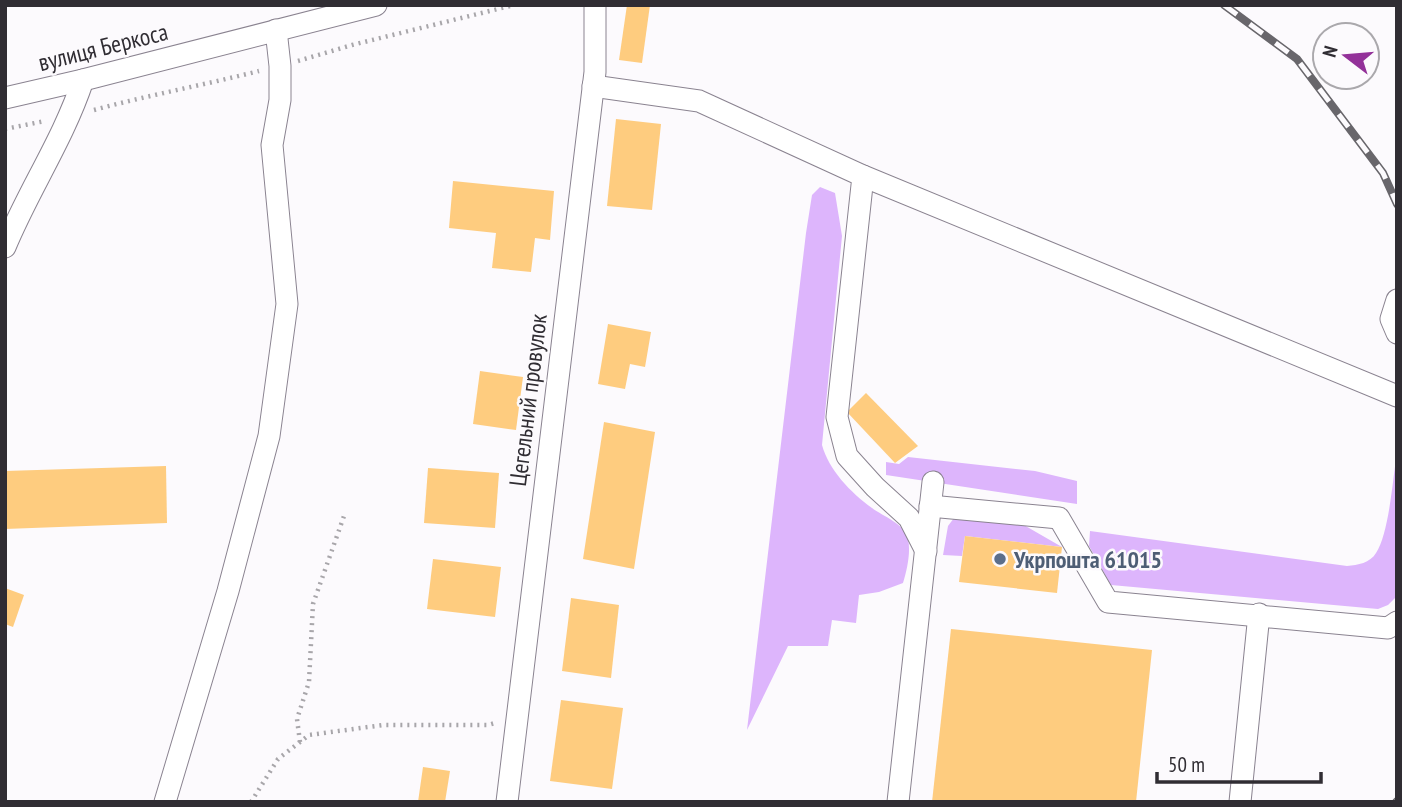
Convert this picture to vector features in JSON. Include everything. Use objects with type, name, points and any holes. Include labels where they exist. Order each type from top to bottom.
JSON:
[{"type":"street","name":"вулиця Беркоса","points":[[5,98],[376,5]]},
{"type":"street","name":"Цегельний провулок","points":[[507,802],[593,86],[595,5]]},
{"type":"street","points":[[165,802],[228,591],[269,436],[287,304],[272,145],[280,100],[276,30]]},
{"type":"street","points":[[5,247],[71,116],[83,80]]},
{"type":"street","points":[[593,86],[699,101],[863,176],[1397,396]]},
{"type":"street","points":[[863,176],[837,417],[847,456],[875,487],[909,518],[926,551]]},
{"type":"street","points":[[1397,300],[1391,319],[1397,333]]},
{"type":"street","points":[[898,802],[933,482]]},
{"type":"street","points":[[930,506],[1059,517],[1108,602],[1388,628],[1397,622]]},
{"type":"street","points":[[1240,802],[1259,614]]},
{"type":"path","points":[[300,742],[298,719],[309,682],[313,604],[344,516]]},
{"type":"path","points":[[251,802],[278,759],[309,735],[383,725],[488,725],[516,716]]},
{"type":"shaded area","points":[[820,187],[835,193],[842,236],[822,445],[835,472],[848,488],[906,533],[908,561],[903,583],[879,592],[859,595],[856,623],[832,620],[828,646],[788,646],[747,730],[806,233],[812,195]]},
{"type":"shaded area","points":[[1397,452],[1397,596],[1388,605],[1378,609],[1111,585],[1089,546],[1090,531],[1347,566],[1359,564],[1373,556],[1384,533]]},
{"type":"shaded area","points":[[908,457],[1035,471],[1077,481],[1077,504],[886,475],[886,462],[899,464]]},
{"type":"shaded area","points":[[954,518],[1015,520],[1062,547],[965,536],[962,556],[943,555],[948,526]]},
{"type":"building","points":[[627,5],[650,5],[642,63],[619,60]]},
{"type":"building","points":[[616,119],[661,124],[652,210],[607,206]]},
{"type":"building","points":[[453,181],[554,191],[550,240],[535,238],[531,272],[492,268],[496,233],[449,228]]},
{"type":"building","points":[[608,324],[651,332],[645,367],[630,364],[625,389],[598,384]]},
{"type":"building","points":[[480,371],[523,377],[516,430],[473,424]]},
{"type":"building","points":[[866,393],[918,446],[895,463],[847,412]]},
{"type":"building","points":[[604,422],[655,432],[634,569],[583,559]]},
{"type":"building","points":[[166,466],[167,523],[5,529],[5,471]]},
{"type":"building","points":[[428,468],[499,473],[495,528],[424,523]]},
{"type":"building","points":[[965,536],[1062,547],[1057,593],[959,582]]},
{"type":"building","points":[[433,559],[501,567],[495,617],[427,609]]},
{"type":"building","points":[[5,588],[24,595],[13,627],[5,624]]},
{"type":"building","points":[[571,598],[619,605],[611,678],[562,671]]},
{"type":"building","points":[[951,629],[1152,650],[1136,802],[932,802]]},
{"type":"building","points":[[561,700],[623,708],[612,789],[550,781]]},
{"type":"building","points":[[423,767],[450,771],[445,802],[418,802]]},
{"type":"railway","points":[[1224,5],[1297,59],[1383,173],[1397,204]]},
{"type":"place","name":"Укрпошта 61015","points":[[1000,559]]}]
